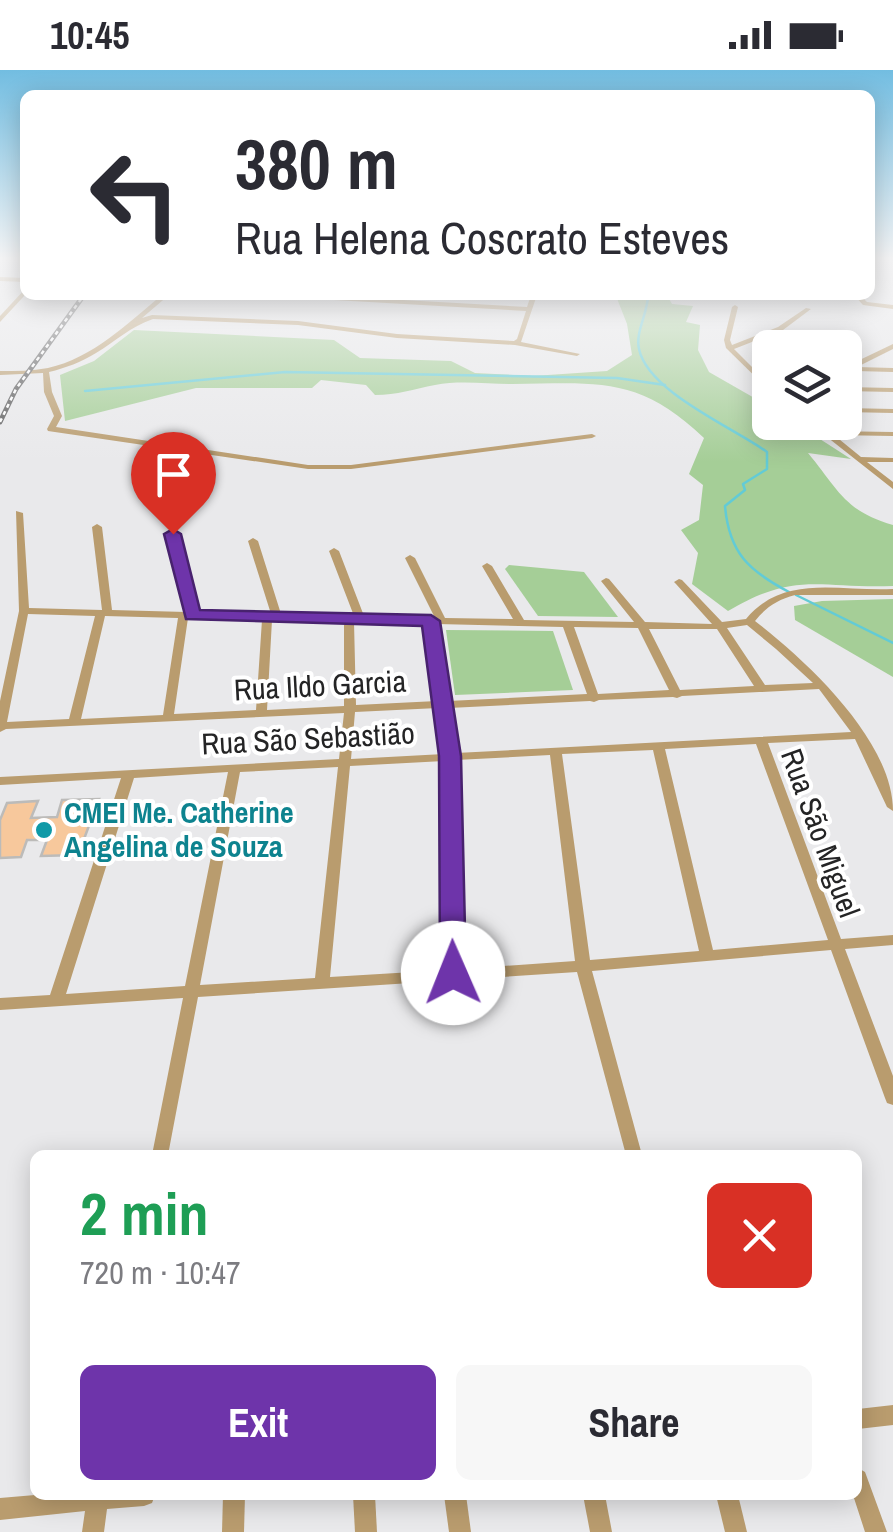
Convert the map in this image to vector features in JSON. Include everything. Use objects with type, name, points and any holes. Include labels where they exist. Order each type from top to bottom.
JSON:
[{"type":"street","points":[[0,373],[46,372],[83,359],[130,325]]},
{"type":"street","points":[[321,325],[398,336],[514,343],[577,354]]},
{"type":"street","points":[[514,343],[520,340],[524,325]]},
{"type":"street","points":[[731,325],[729,348],[752,373]]},
{"type":"street","points":[[729,348],[788,325]]},
{"type":"street","points":[[862,363],[893,346]]},
{"type":"street","points":[[862,370],[893,370]]},
{"type":"street","points":[[46,372],[48,392],[58,416],[51,429],[329,468],[592,436]]},
{"type":"street","points":[[862,389],[893,390]]},
{"type":"street","points":[[862,410],[893,411]]},
{"type":"street","points":[[862,434],[893,434]]},
{"type":"street","points":[[835,440],[893,486]]},
{"type":"street","points":[[861,459],[893,460]]},
{"type":"street","points":[[1,728],[24,611],[20,514]]},
{"type":"street","points":[[74,723],[104,613],[97,527]]},
{"type":"street","points":[[168,718],[188,615],[173,534]]},
{"type":"street","points":[[253,541],[272,617],[261,713]]},
{"type":"street","points":[[322,982],[346,762],[355,620],[334,551]]},
{"type":"street","points":[[410,558],[436,621],[445,706],[450,756],[453,973]]},
{"type":"street","points":[[487,566],[520,624]]},
{"type":"street","points":[[606,581],[642,626],[677,695]]},
{"type":"street","points":[[679,582],[722,627],[762,690]]},
{"type":"street","points":[[749,622],[759,606],[801,591],[893,592]]},
{"type":"street","points":[[24,611],[568,625],[722,627],[749,622],[787,650],[821,686],[859,735],[893,807]]},
{"type":"street","points":[[568,625],[594,699]]},
{"type":"street","name":"Rua Ildo Garcia","points":[[1,728],[821,686]]},
{"type":"street","name":"Rua São Sebastião","points":[[0,782],[859,735]]},
{"type":"street","name":"Rua São Miguel","points":[[761,741],[893,1098]]},
{"type":"street","points":[[658,746],[706,954]]},
{"type":"street","points":[[556,752],[583,966],[633,1150]]},
{"type":"street","points":[[161,1150],[235,768]]},
{"type":"street","points":[[56,1001],[128,776]]},
{"type":"street","points":[[0,1004],[583,966],[893,940]]},
{"type":"street","points":[[862,1419],[893,1415]]},
{"type":"street","points":[[862,1491],[876,1532]]},
{"type":"street","points":[[0,1509],[79,1500]]},
{"type":"street","points":[[93,1532],[97,1500]]},
{"type":"street","points":[[233,1532],[234,1500]]},
{"type":"street","points":[[364,1500],[366,1532]]},
{"type":"street","points":[[456,1500],[460,1532]]},
{"type":"street","points":[[595,1500],[601,1532]]},
{"type":"street","points":[[727,1500],[736,1532]]},
{"type":"green space","points":[[627,325],[700,325],[698,350],[709,372],[752,397],[752,440],[821,440],[851,459],[808,453],[852,506],[893,525],[893,586],[791,586],[752,598],[728,611],[692,584],[698,553],[681,530],[699,520],[703,485],[689,474],[704,438],[658,403],[615,387],[454,383],[375,395],[366,385],[321,380],[312,388],[196,388],[65,421],[60,375],[94,361],[134,330],[334,340],[360,358],[451,361],[475,373],[533,376],[607,371],[632,355]]},
{"type":"green space","points":[[509,565],[584,572],[618,617],[538,616],[505,569]]},
{"type":"green space","points":[[893,599],[893,677],[795,620],[794,606],[822,601]]},
{"type":"green space","points":[[446,630],[553,631],[573,690],[455,695]]},
{"type":"building","name":"CMEI Me. Catherine Angelina de Souza","points":[[99,799],[78,855],[41,856],[47,840],[27,840],[21,857],[0,858],[0,820],[7,803],[38,801],[31,818],[57,817],[62,800]]},
{"type":"waterway","points":[[641,325],[639,349],[646,365],[664,385]]},
{"type":"waterway","points":[[85,391],[285,372],[617,378],[664,385]]},
{"type":"waterway","points":[[664,385],[767,452],[767,469],[743,484],[745,490],[725,506],[727,522],[744,559],[789,592]]},
{"type":"waterway","points":[[796,595],[893,643]]},
{"type":"railway","points":[[0,422],[16,389],[62,325]]},
{"type":"place","name":"CMEI Me. Catherine Angelina de Souza","points":[[44,830]]},
{"type":"route","points":[[173,534],[192,616],[431,621],[450,756],[453,973]]}]
